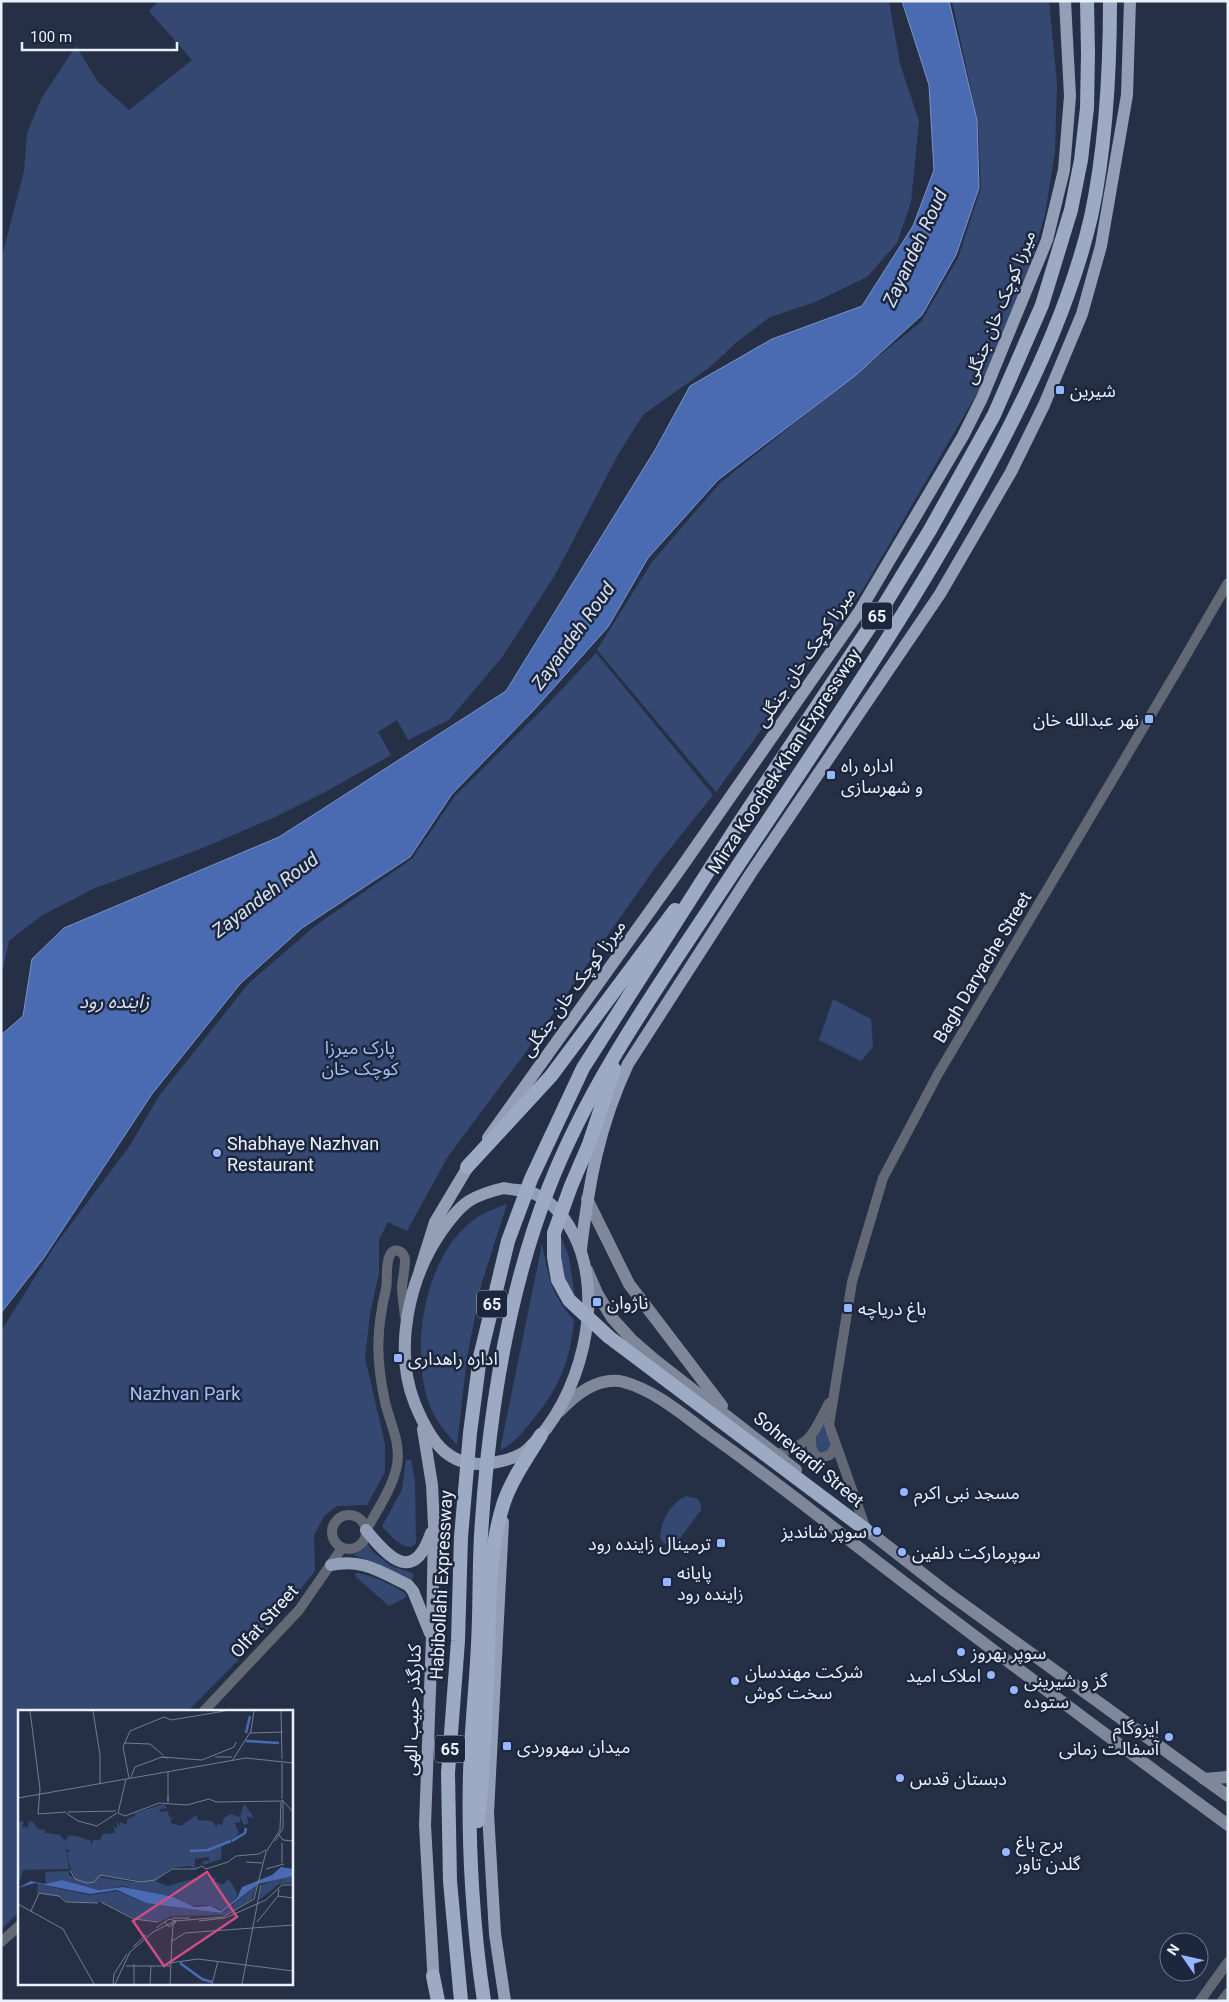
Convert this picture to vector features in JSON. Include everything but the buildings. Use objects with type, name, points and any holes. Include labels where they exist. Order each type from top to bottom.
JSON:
[{"type":"highway","name":"Mirza Koochek Khan Expressway","points":[[531,1179],[583,1068],[739,823],[885,604],[930,530],[994,414],[1042,305],[1071,210],[1081,160],[1086,108],[1088,53],[1086,1]]},
{"type":"highway","name":"Mirza Koochek Khan Expressway","points":[[472,1879],[470,1774],[478,1643],[481,1536],[491,1437],[502,1361],[515,1296],[550,1186],[603,1075],[656,988],[905,611],[950,537],[986,471],[1042,360],[1078,266],[1091,214],[1106,107],[1110,55],[1110,1]]},
{"type":"highway","points":[[467,1167],[552,1076],[739,823]]},
{"type":"highway","points":[[622,1045],[589,1144],[554,1233],[554,1257],[558,1280],[569,1300],[609,1337],[866,1530]]},
{"type":"highway","name":"Habibollahi Expressway","points":[[461,2001],[450,1881],[448,1773],[458,1641],[462,1529],[470,1433],[480,1357],[508,1241],[531,1179]]},
{"type":"highway","points":[[472,1879],[485,1757],[489,1617],[493,1562],[504,1501],[541,1435]]},
{"type":"highway","name":"65","points":[[472,1879],[484,2001]]},
{"type":"highway","points":[[433,1976],[437,2001]]},
{"type":"main road","name":"میرزا کوچک خان جنگلی","points":[[420,1270],[435,1222],[467,1167],[683,865],[859,612],[963,436],[982,398],[1047,240],[1062,179],[1070,96],[1065,1]]},
{"type":"main road","points":[[581,1249],[594,1157],[612,1097],[628,1064],[751,873],[940,594],[1011,472],[1044,405],[1082,314],[1101,246],[1127,95],[1130,1]]},
{"type":"main road","points":[[504,1188],[531,1192],[556,1208],[566,1220],[581,1249],[586,1268],[588,1304],[582,1348],[568,1393],[554,1416],[541,1435],[527,1450],[506,1460],[481,1466],[450,1456],[434,1443],[422,1421],[410,1393],[406,1361],[406,1332],[412,1298],[420,1270],[432,1244],[468,1202],[487,1192],[504,1188]]},
{"type":"main road","points":[[587,1199],[629,1284],[673,1344],[711,1389],[729,1416]]},
{"type":"main road","name":"Sohrevardi Street","points":[[586,1268],[612,1318],[632,1340],[655,1360],[777,1454],[866,1530],[1040,1660],[1228,1796]]},
{"type":"main road","name":"Sohrevardi Street","points":[[554,1416],[573,1396],[587,1388],[606,1382],[623,1382],[659,1398],[798,1500],[1022,1673],[1228,1825]]},
{"type":"main road","name":"کنارگذر حبیب الهی","points":[[422,1421],[432,1485],[434,1525],[425,1825],[433,1976]]},
{"type":"main road","points":[[504,1501],[488,1813],[495,1934],[506,2001]]},
{"type":"main road","points":[[366,1530],[381,1549],[392,1558],[404,1563],[416,1560],[427,1545],[434,1525]]},
{"type":"main road","points":[[331,1565],[346,1562],[358,1563],[408,1586],[413,1591],[432,1636]]},
{"type":"main road","points":[[1204,1778],[1228,1777]]},
{"type":"street","name":"Bagh Daryache Street","points":[[832,1395],[852,1282],[883,1178],[938,1074],[1228,583]]},
{"type":"street","points":[[366,1530],[382,1503],[397,1465],[396,1436],[385,1403],[377,1354],[379,1316],[387,1284],[389,1256],[397,1250],[404,1254],[405,1259],[402,1288],[406,1332]]},
{"type":"street","points":[[832,1395],[811,1438],[811,1450],[816,1456],[823,1458],[830,1455],[836,1445]]},
{"type":"street","points":[[832,1395],[829,1425],[866,1530]]},
{"type":"street","points":[[777,1454],[794,1448],[811,1438]]},
{"type":"street","points":[[345,1515],[357,1517],[362,1521],[366,1530],[366,1536],[360,1545],[349,1549],[342,1548],[333,1539],[332,1527],[345,1515]]},
{"type":"street","name":"Olfat Street","points":[[205,1710],[299,1610],[342,1548]]},
{"type":"street","points":[[1,1942],[18,1927]]},
{"type":"street","points":[[1200,2001],[1228,1962]]},
{"type":"street","points":[[1222,2001],[1228,1993]]},
{"type":"green space","points":[[158,1],[889,1],[900,64],[919,121],[911,202],[897,243],[867,277],[815,302],[770,317],[738,341],[710,367],[643,415],[619,453],[555,575],[503,656],[449,720],[408,740],[397,720],[378,732],[391,755],[327,791],[273,818],[200,849],[93,889],[41,916],[9,941],[1,977],[1,260],[24,171],[27,133],[41,99],[76,46],[98,82],[129,110],[192,60],[149,11]]},
{"type":"green space","points":[[952,1],[1049,1],[1057,83],[1055,152],[1045,214],[1031,264],[999,345],[976,395],[862,591],[716,792],[597,650],[652,562],[720,483],[921,322],[958,258],[981,188],[978,122]]},
{"type":"green space","points":[[596,653],[713,795],[657,865],[528,1049],[447,1158],[407,1231],[388,1222],[379,1240],[379,1273],[370,1314],[365,1358],[385,1444],[385,1472],[367,1505],[337,1506],[325,1515],[314,1535],[315,1571],[263,1635],[189,1710],[18,1710],[18,1913],[1,1930],[1,1331],[56,1244],[129,1147],[159,1096],[248,984],[316,925],[412,859],[455,796],[545,707]]},
{"type":"green space","points":[[833,999],[871,1019],[873,1047],[861,1061],[819,1040]]},
{"type":"green space","points":[[507,1204],[482,1282],[467,1357],[457,1445],[436,1419],[426,1393],[421,1368],[424,1313],[430,1286],[440,1261],[454,1240],[470,1223],[488,1212]]},
{"type":"green space","points":[[559,1232],[569,1257],[575,1300],[560,1270]]},
{"type":"green space","points":[[542,1244],[555,1293],[574,1320],[569,1350],[566,1363],[549,1399],[517,1438],[500,1450]]},
{"type":"green space","points":[[823,1422],[831,1443],[829,1450],[823,1453],[815,1450],[815,1441]]},
{"type":"green space","points":[[406,1460],[411,1460],[415,1481],[416,1543],[411,1547],[402,1545],[382,1526],[402,1490]]},
{"type":"green space","points":[[686,1496],[698,1499],[701,1510],[675,1544],[665,1544],[660,1538],[664,1519],[675,1503]]},
{"type":"green space","points":[[367,1543],[372,1551],[391,1566],[412,1573],[414,1575],[411,1581],[378,1564],[353,1555],[364,1549]]},
{"type":"green space","points":[[355,1573],[382,1581],[407,1595],[405,1598],[389,1606],[356,1577]]},
{"type":"water","name":"زاینده رود","points":[[902,1],[949,1],[977,120],[979,188],[956,255],[922,315],[856,375],[718,480],[648,558],[608,627],[533,711],[452,794],[410,857],[302,928],[240,984],[152,1094],[43,1259],[1,1313],[1,1035],[23,1016],[32,959],[64,928],[279,837],[506,691],[655,450],[690,386],[772,339],[862,306],[913,226],[934,170],[929,85]]},
{"type":"place","name":"شیرین","points":[[1060,390]]},
{"type":"place","name":"نهر عبدالله خان","points":[[1149,719]]},
{"type":"place","name":"اداره راه و شهرسازی","points":[[831,775]]},
{"type":"place","name":"Shabhaye Nazhvan Restaurant","points":[[217,1153]]},
{"type":"place","name":"ناژوان","points":[[597,1302]]},
{"type":"place","name":"باغ دریاچه","points":[[848,1308]]},
{"type":"place","name":"اداره راهداری","points":[[398,1358]]},
{"type":"place","name":"مسجد نبی اکرم","points":[[904,1492]]},
{"type":"place","name":"سوپر شاندیز","points":[[877,1531]]},
{"type":"place","name":"ترمینال زاینده رود","points":[[721,1543]]},
{"type":"place","name":"سوپرمارکت دلفین","points":[[902,1552]]},
{"type":"place","name":"پایانه زاینده رود","points":[[667,1582]]},
{"type":"place","name":"سوپر بهروز","points":[[961,1652]]},
{"type":"place","name":"املاک امید","points":[[991,1675]]},
{"type":"place","name":"شرکت مهندسان سخت کوش","points":[[735,1681]]},
{"type":"place","name":"گز و شیرینی ستوده","points":[[1014,1690]]},
{"type":"place","name":"ایزوگام آسفالت زمانی","points":[[1169,1737]]},
{"type":"place","name":"میدان سهروردی","points":[[507,1746]]},
{"type":"place","name":"دبستان قدس","points":[[900,1778]]},
{"type":"place","name":"برج باغ گلدن تاور","points":[[1006,1852]]},
{"type":"water label","name":"Zayandeh Roud","points":[[915,248]]},
{"type":"water label","name":"Zayandeh Roud","points":[[573,636]]},
{"type":"water label","name":"Zayandeh Roud","points":[[265,895]]},
{"type":"park label","name":"پارک میرزا کوچک خان","points":[[360,1057]]},
{"type":"park label","name":"Nazhvan Park","points":[[185,1393]]}]
